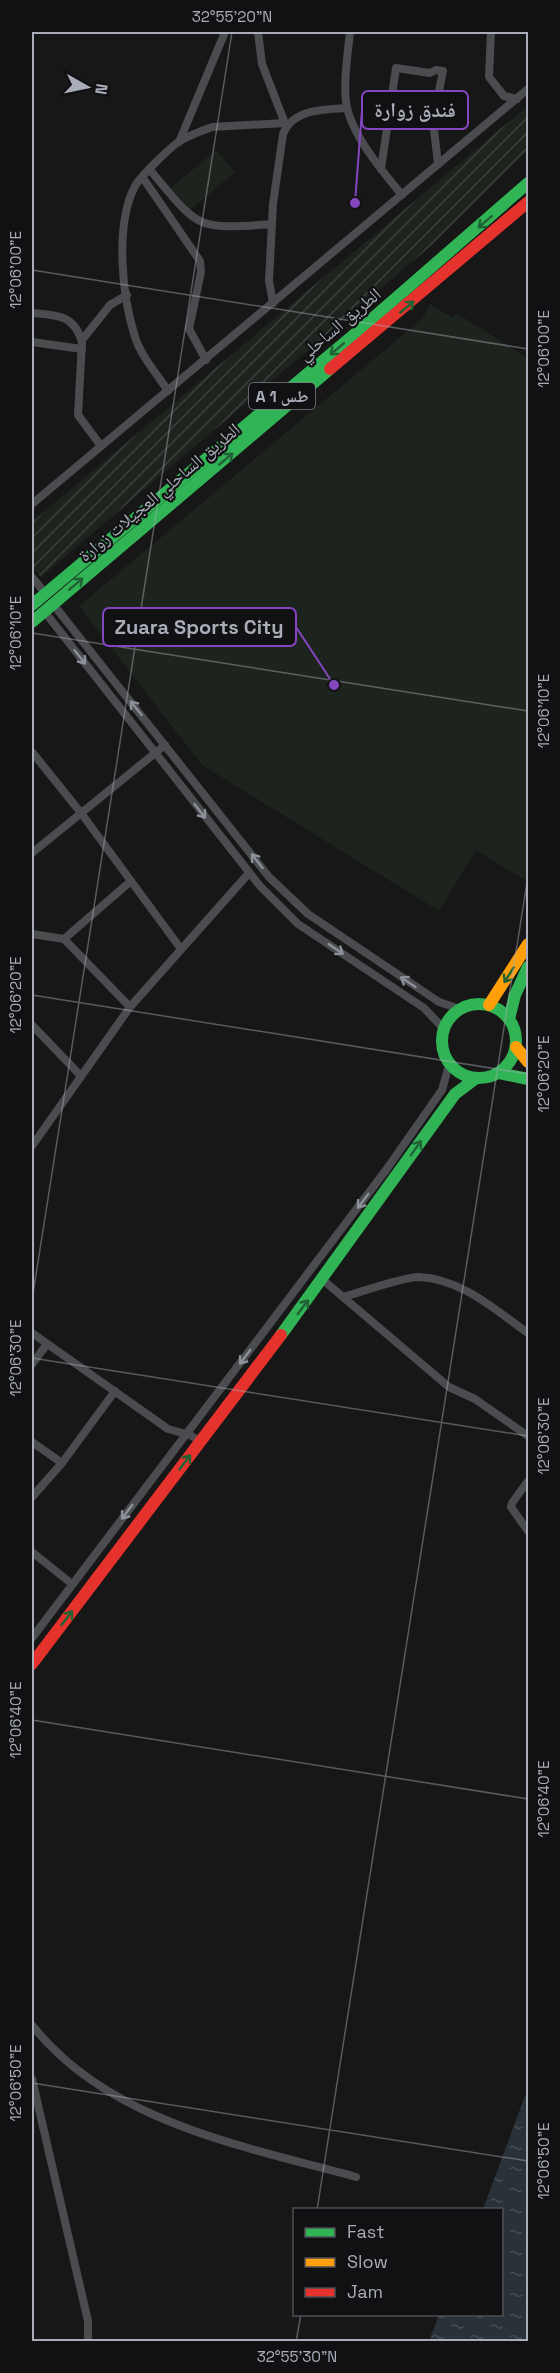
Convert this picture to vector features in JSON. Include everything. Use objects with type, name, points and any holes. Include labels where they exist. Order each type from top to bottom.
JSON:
[{"type":"main road","name":"الطريق الساحلي","points":[[40,602],[528,183]]},
{"type":"main road","name":"الطريق الساحلي العجيلات زوارة","points":[[32,622],[40,602],[444,277],[528,202]]},
{"type":"main road","points":[[489,1005],[528,944]]},
{"type":"main road","points":[[509,1019],[515,995],[528,967]]},
{"type":"main road","points":[[476,1079],[461,1074],[449,1065],[442,1047],[443,1028],[460,1009],[469,1005],[489,1005],[509,1019],[515,1032],[516,1047],[513,1057],[499,1073]]},
{"type":"main road","points":[[516,1047],[528,1062]]},
{"type":"main road","points":[[32,1664],[323,1280],[455,1094],[476,1079],[499,1073],[528,1079]]},
{"type":"street","points":[[179,142],[225,32]]},
{"type":"street","points":[[258,32],[262,64],[285,124],[278,157],[272,224],[269,281],[273,303]]},
{"type":"street","points":[[350,32],[347,108],[354,126],[381,169],[402,195]]},
{"type":"street","points":[[491,32],[489,77],[504,96],[517,99]]},
{"type":"street","points":[[381,169],[396,68],[430,73],[442,71],[433,121],[438,164]]},
{"type":"street","points":[[32,504],[528,89]]},
{"type":"street","points":[[168,391],[135,337],[127,295],[123,270],[124,226],[133,188],[179,142],[212,127],[285,124],[312,111],[347,108]]},
{"type":"street","points":[[150,170],[189,215],[201,224],[219,228],[272,224]]},
{"type":"street","points":[[143,178],[200,261],[201,272],[189,329],[206,360]]},
{"type":"street","points":[[82,344],[110,305],[127,295]]},
{"type":"street","points":[[32,313],[69,318],[82,344],[78,415],[101,446]]},
{"type":"street","points":[[32,342],[82,344]]},
{"type":"street","points":[[32,577],[40,602],[249,873],[298,924],[424,1008],[443,1028]]},
{"type":"street","points":[[40,602],[165,745],[269,877],[298,906],[439,1002],[460,1009]]},
{"type":"street","points":[[32,853],[165,745]]},
{"type":"street","points":[[32,754],[81,813],[181,949]]},
{"type":"street","points":[[32,1146],[129,1007],[249,873]]},
{"type":"street","points":[[64,939],[131,881]]},
{"type":"street","points":[[289,915],[298,906]]},
{"type":"street","points":[[32,934],[64,939],[129,1007]]},
{"type":"street","points":[[32,1025],[81,1076]]},
{"type":"street","points":[[32,1638],[417,1126],[442,1090],[449,1065]]},
{"type":"street","points":[[343,1297],[417,1277],[444,1282],[464,1289],[528,1333]]},
{"type":"street","points":[[323,1280],[449,1387],[476,1399],[528,1436]]},
{"type":"street","points":[[32,1333],[168,1429],[186,1434],[201,1442]]},
{"type":"street","points":[[32,1364],[47,1344]]},
{"type":"street","points":[[32,1497],[62,1463],[115,1391]]},
{"type":"street","points":[[32,1442],[62,1463]]},
{"type":"street","points":[[528,1481],[511,1507],[528,1531]]},
{"type":"street","points":[[32,1552],[72,1584]]},
{"type":"street","points":[[32,2025],[48,2046],[95,2083],[186,2130],[356,2176]]},
{"type":"street","points":[[32,2079],[88,2321],[88,2342]]},
{"type":"shaded area","points":[[528,106],[528,150],[433,244],[41,577],[32,567],[32,522]]},
{"type":"shaded area","points":[[216,150],[235,172],[190,210],[171,188]]},
{"type":"shaded area","points":[[430,304],[453,318],[456,313],[528,358],[528,882],[476,850],[439,911],[202,765],[79,606],[423,318]]},
{"type":"water","points":[[528,2088],[528,2341],[429,2341],[439,2316],[503,2316],[503,2208],[483,2208]]},
{"type":"traffic: fast","points":[[32,605],[350,338],[528,183]]},
{"type":"traffic: fast","points":[[32,622],[330,369]]},
{"type":"traffic: fast","points":[[509,1019],[515,995],[528,967]]},
{"type":"traffic: fast","points":[[472,1004],[486,1004],[500,1010],[510,1020],[516,1034],[516,1041],[516,1048],[510,1062],[500,1072],[486,1078],[472,1078],[458,1072],[448,1062],[442,1048],[442,1034],[448,1020],[458,1010],[472,1004]]},
{"type":"traffic: fast","points":[[499,1073],[528,1079]]},
{"type":"traffic: fast","points":[[281,1335],[455,1094],[475,1079]]},
{"type":"traffic: slow","points":[[489,1005],[528,944]]},
{"type":"traffic: slow","points":[[516,1047],[528,1062]]},
{"type":"traffic: jam","points":[[330,369],[528,202]]},
{"type":"traffic: jam","points":[[32,1664],[281,1335]]},
{"type":"place","name":"فندق زوارة","points":[[355,203]]},
{"type":"place","name":"Zuara Sports City","points":[[334,685]]}]
